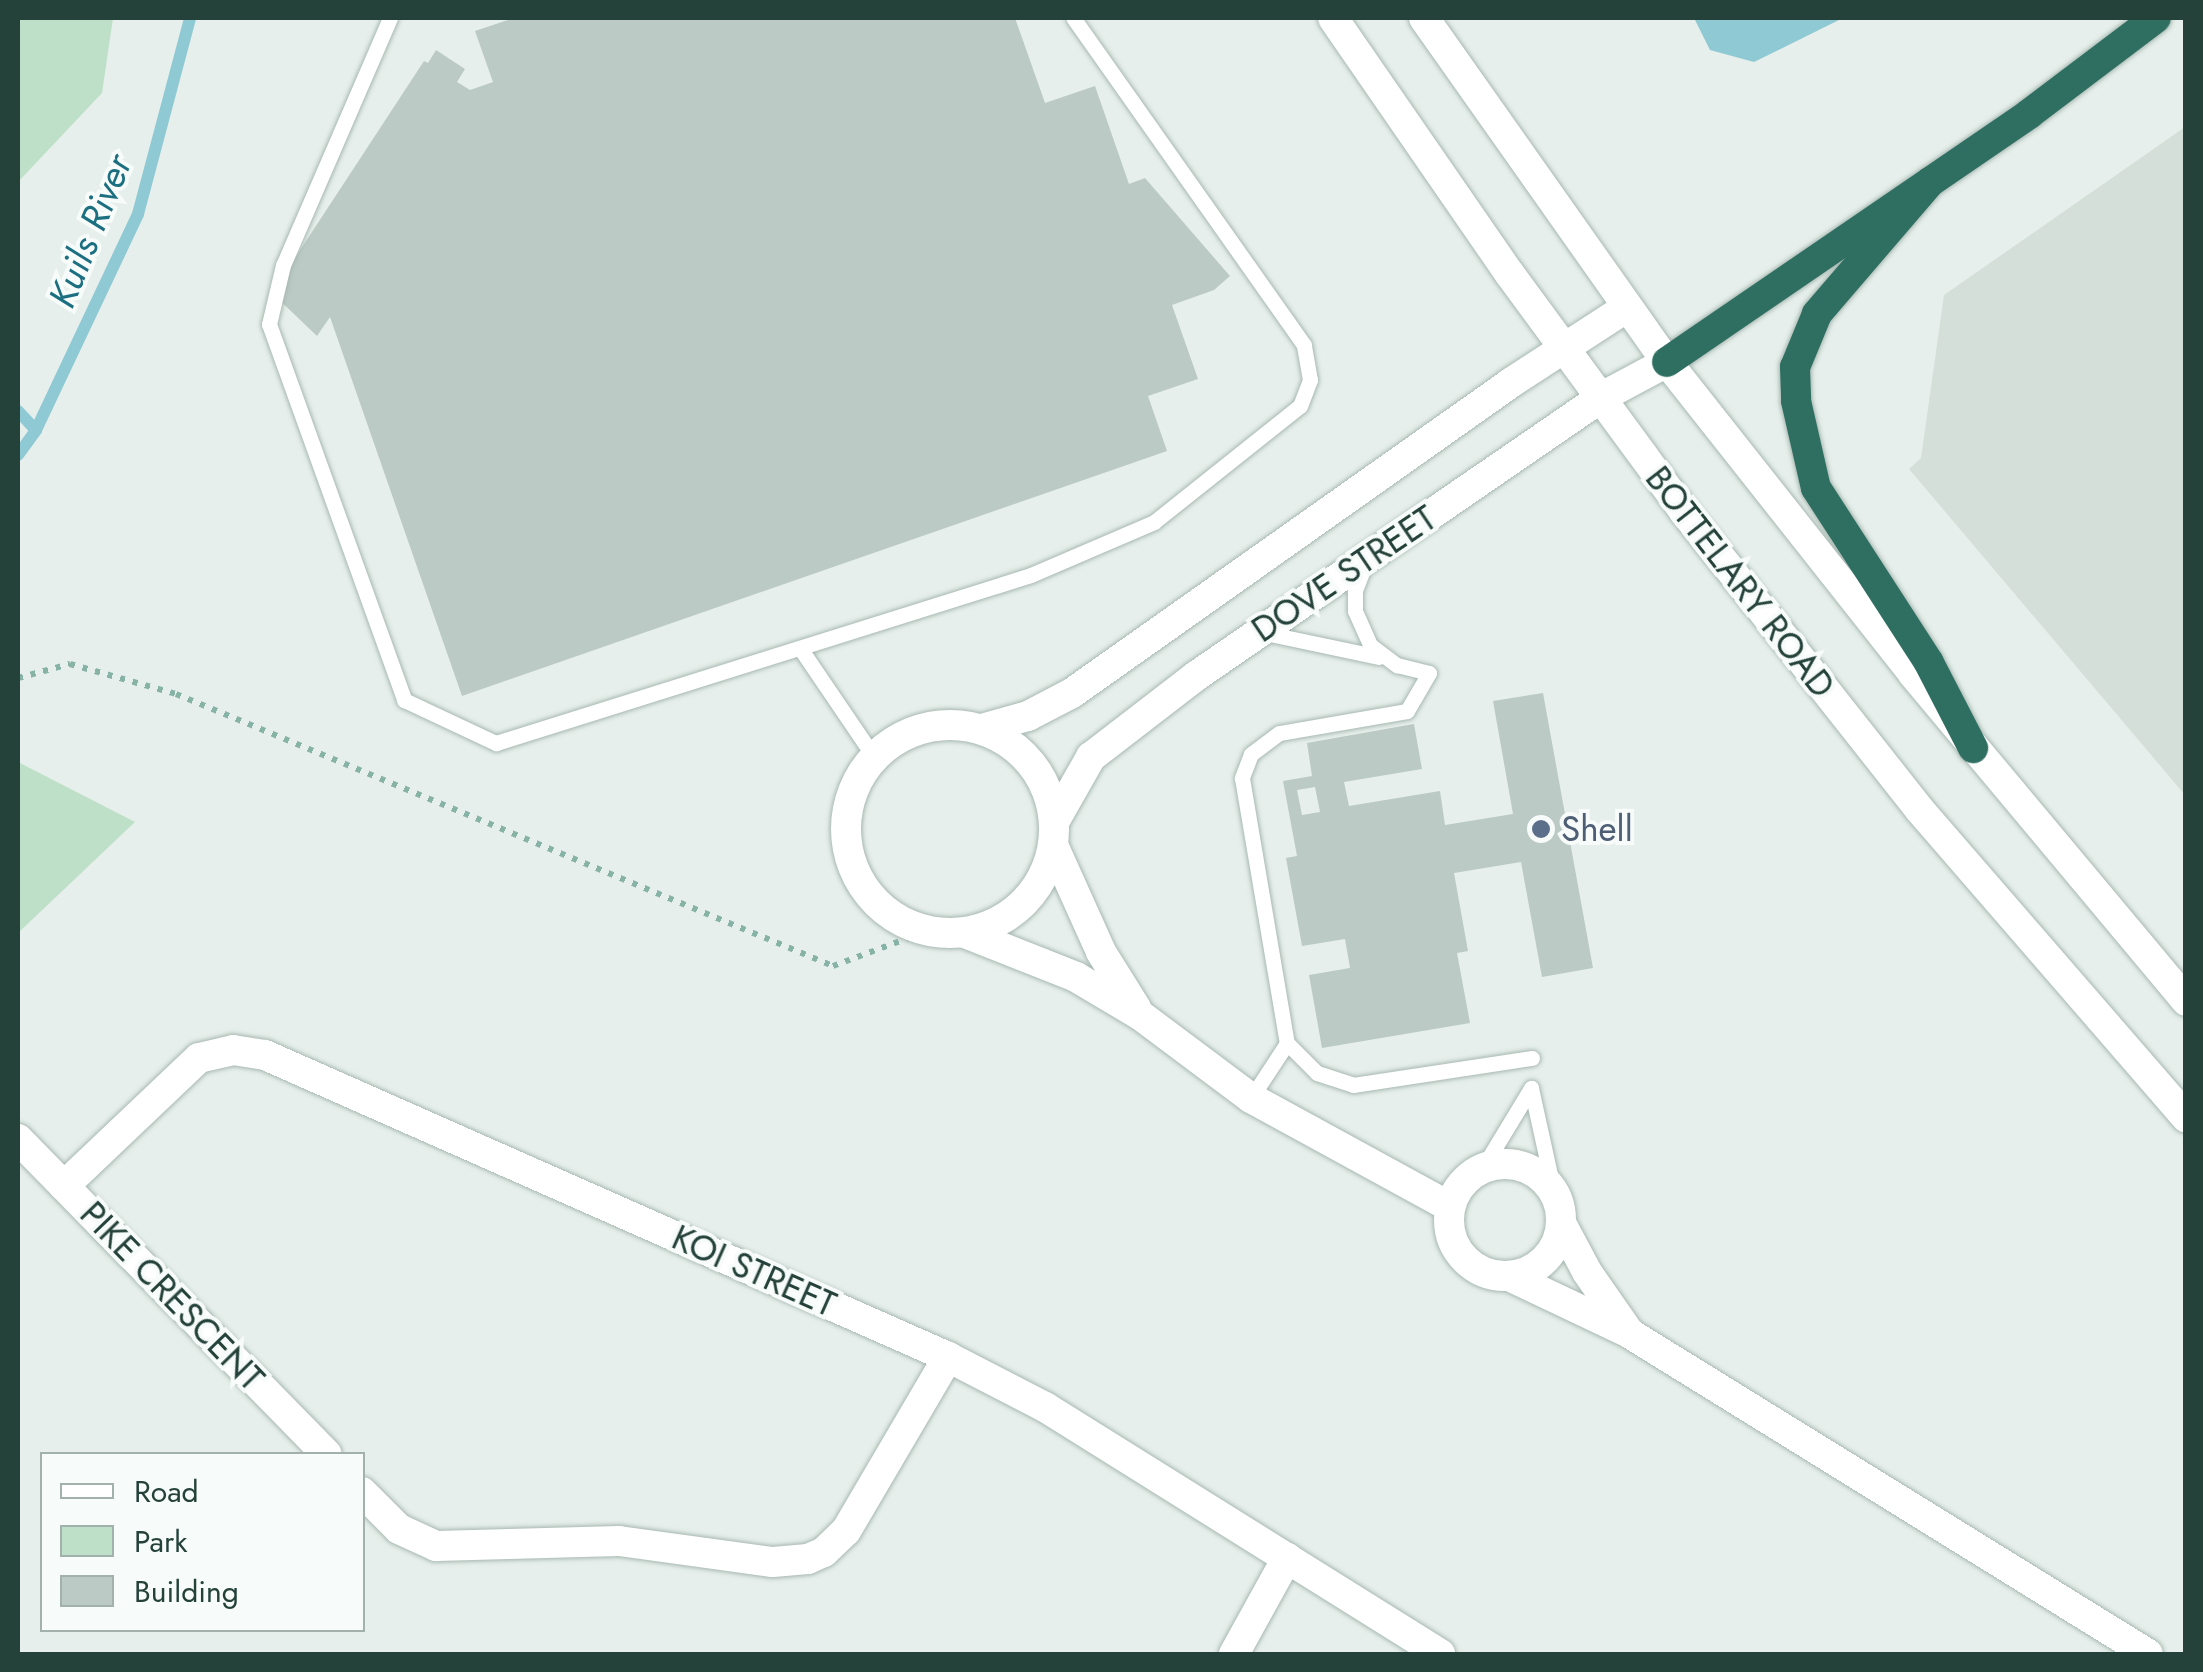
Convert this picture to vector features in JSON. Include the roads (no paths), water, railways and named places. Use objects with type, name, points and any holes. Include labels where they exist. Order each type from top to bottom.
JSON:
[{"type":"highway","points":[[1667,362],[1930,182],[2156,18]]},
{"type":"highway","points":[[1930,182],[1817,314],[1795,367],[1796,401],[1816,488],[1929,663],[1973,748]]},
{"type":"street","name":"BOTTELARY ROAD","points":[[1332,18],[1600,398],[1919,809],[2186,1117]]},
{"type":"street","points":[[1424,18],[1667,362],[1973,748],[2186,1001]]},
{"type":"street","name":"DOVE STREET","points":[[982,729],[1028,716],[1072,692],[1626,308]]},
{"type":"street","name":"DOVE STREET","points":[[1054,833],[1048,791],[1032,764],[1010,744],[982,729],[953,724],[924,727],[897,739],[874,757],[851,798],[846,844],[856,874],[874,900],[898,920],[927,931],[965,933],[997,923],[1024,904],[1044,877],[1054,833],[1091,757],[1222,657],[1600,398],[1667,362]]},
{"type":"street","points":[[1054,833],[1101,952],[1140,1015]]},
{"type":"street","points":[[965,933],[1076,977],[1140,1015],[1250,1098],[1450,1207]]},
{"type":"street","name":"KOI STREET","points":[[64,1186],[182,1070],[218,1052],[249,1051],[948,1356],[1045,1407],[1440,1654]]},
{"type":"street","name":"PIKE CRESCENT","points":[[18,1138],[324,1452]]},
{"type":"street","points":[[1629,1333],[1587,1272],[1561,1223],[1554,1193],[1530,1170],[1498,1164],[1468,1178],[1450,1207],[1449,1224],[1462,1256],[1491,1274],[1509,1276],[1629,1333],[2148,1654]]},
{"type":"street","points":[[1509,1276],[1546,1260],[1557,1243],[1561,1223]]},
{"type":"street","points":[[365,1495],[399,1529],[436,1546],[619,1541],[773,1562],[808,1559],[824,1552],[846,1531],[948,1356]]},
{"type":"street","points":[[1234,1654],[1287,1558]]},
{"type":"lane","points":[[390,18],[282,265],[269,324],[404,700],[496,744],[1031,575],[1154,522],[1290,418],[1306,394],[1310,362],[1304,344],[1073,18]]},
{"type":"lane","points":[[1370,557],[1360,573],[1354,611],[1370,645],[1383,658]]},
{"type":"lane","points":[[1263,632],[1383,658],[1430,673],[1408,711],[1279,733],[1252,754],[1242,778],[1287,1043],[1317,1073],[1353,1085],[1532,1058]]},
{"type":"lane","points":[[800,648],[874,757]]},
{"type":"lane","points":[[1250,1098],[1287,1043]]},
{"type":"lane","points":[[1482,1169],[1531,1088],[1554,1193]]},
{"type":"water","points":[[1694,18],[1843,18],[1754,62],[1710,50]]},
{"type":"waterway","name":"Kuils River","points":[[18,455],[36,430],[138,214],[190,18]]},
{"type":"waterway","points":[[18,411],[36,430]]},
{"type":"place","name":"Shell","points":[[1541,829]]}]
